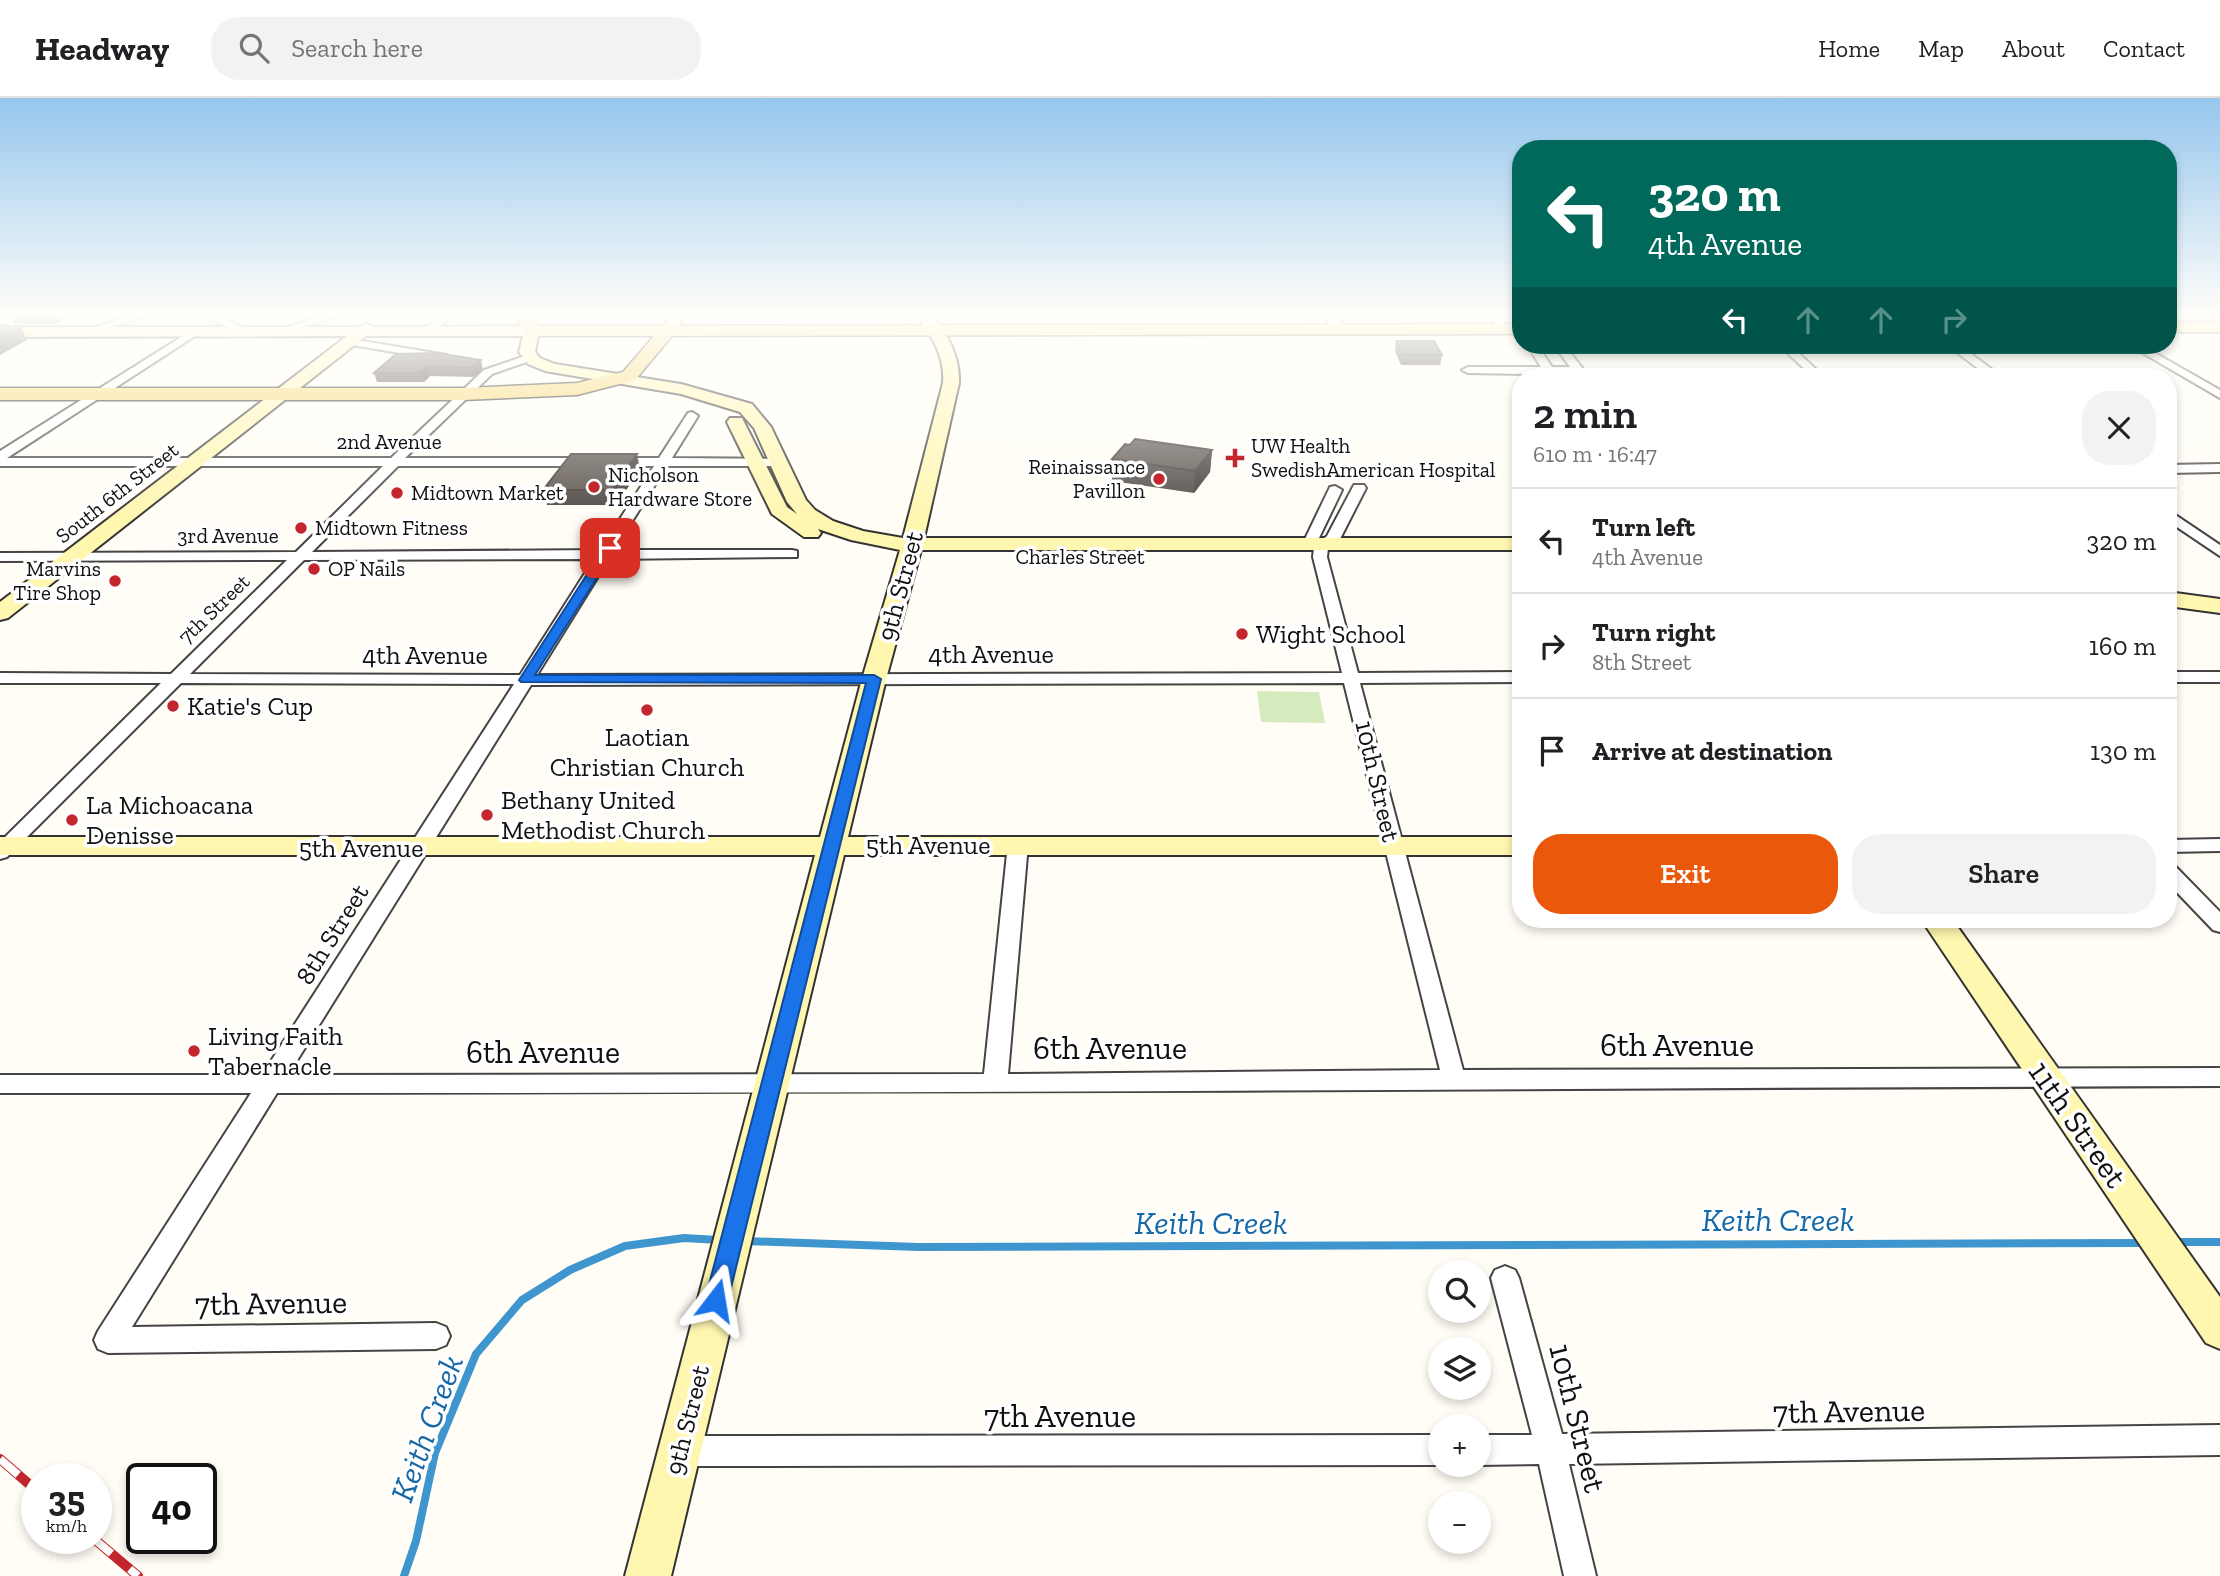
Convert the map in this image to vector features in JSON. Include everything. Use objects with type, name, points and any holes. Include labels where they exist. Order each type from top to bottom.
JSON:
[{"type":"main road","name":"South 6th Street","points":[[0,613],[294,384]]},
{"type":"main road","points":[[0,394],[463,394],[577,389],[602,384]]},
{"type":"main road","name":"Charles Street","points":[[647,384],[681,389],[736,403],[753,415],[762,427],[797,502],[817,520],[858,536],[910,551]]},
{"type":"main road","name":"9th Street","points":[[648,1576],[951,384]]},
{"type":"main road","name":"Charles Street","points":[[718,399],[741,429],[779,510],[804,529],[863,550],[1512,555]]},
{"type":"main road","name":"Charles Street","points":[[1321,552],[1512,544]]},
{"type":"main road","points":[[2177,600],[2220,606]]},
{"type":"main road","name":"5th Avenue","points":[[2,848],[1018,844],[1512,846]]},
{"type":"main road","name":"11th Street","points":[[1942,928],[2220,1330]]},
{"type":"street","points":[[0,459],[114,384]]},
{"type":"street","name":"7th Street","points":[[2,848],[474,384]]},
{"type":"street","points":[[2201,384],[2220,395]]},
{"type":"street","name":"8th Street","points":[[108,1339],[692,416]]},
{"type":"street","name":"2nd Avenue","points":[[0,459],[777,462]]},
{"type":"street","points":[[2177,468],[2220,468]]},
{"type":"street","points":[[1321,552],[1333,539],[1359,488]]},
{"type":"street","name":"10th Street","points":[[1335,490],[1312,539],[1321,552],[1393,847],[1454,1079]]},
{"type":"street","points":[[2177,521],[2220,552]]},
{"type":"street","name":"3rd Avenue","points":[[0,557],[792,554]]},
{"type":"street","name":"4th Avenue","points":[[0,678],[526,680],[1512,677]]},
{"type":"street","points":[[2177,677],[2220,677]]},
{"type":"street","points":[[995,1082],[1018,844]]},
{"type":"street","points":[[2177,846],[2220,845]]},
{"type":"street","points":[[2177,880],[2220,925]]},
{"type":"street","name":"6th Avenue","points":[[0,1084],[771,1085],[1454,1079],[2220,1077]]},
{"type":"street","name":"10th Street","points":[[1505,1278],[1551,1450],[1580,1576]]},
{"type":"street","name":"7th Avenue","points":[[108,1339],[436,1336]]},
{"type":"street","name":"7th Avenue","points":[[1491,1450],[2220,1440]]},
{"type":"street","name":"7th Avenue","points":[[679,1451],[1428,1450]]},
{"type":"green space","points":[[1257,691],[1319,692],[1325,723],[1261,722]]},
{"type":"building","points":[[1135,439],[1212,450],[1195,471],[1112,459],[1125,444],[1130,445]]},
{"type":"building","points":[[571,454],[637,454],[612,490],[543,490]]},
{"type":"waterway","name":"Keith Creek","points":[[404,1576],[416,1541],[435,1453],[476,1354],[522,1300],[570,1270],[625,1246],[684,1238],[719,1240]]},
{"type":"waterway","name":"Keith Creek","points":[[746,1241],[918,1247],[2143,1243]]},
{"type":"waterway","name":"Keith Creek","points":[[2174,1242],[2220,1242]]},
{"type":"railway","points":[[0,1459],[21,1477]]},
{"type":"railway","points":[[112,1554],[138,1576]]},
{"type":"place","name":"UW Health SwedishAmerican Hospital","points":[[1235,458]]},
{"type":"place","name":"Reinaissance Pavillon","points":[[1159,479]]},
{"type":"place","name":"Nicholson Hardware Store","points":[[594,487]]},
{"type":"place","name":"Midtown Market","points":[[397,493]]},
{"type":"place","name":"Midtown Fitness","points":[[301,528]]},
{"type":"place","name":"OP Nails","points":[[314,569]]},
{"type":"place","name":"Marvins Tire Shop","points":[[115,581]]},
{"type":"place","name":"Wight School","points":[[1242,634]]},
{"type":"place","name":"Katie's Cup","points":[[173,706]]},
{"type":"place","name":"Laotian Christian Church","points":[[647,710]]},
{"type":"place","name":"Bethany United Methodist Church","points":[[487,815]]},
{"type":"place","name":"La Michoacana Denisse","points":[[72,820]]},
{"type":"place","name":"Living Faith Tabernacle","points":[[194,1051]]},
{"type":"route","points":[[610,548],[526,680],[874,679],[716,1300]]}]
